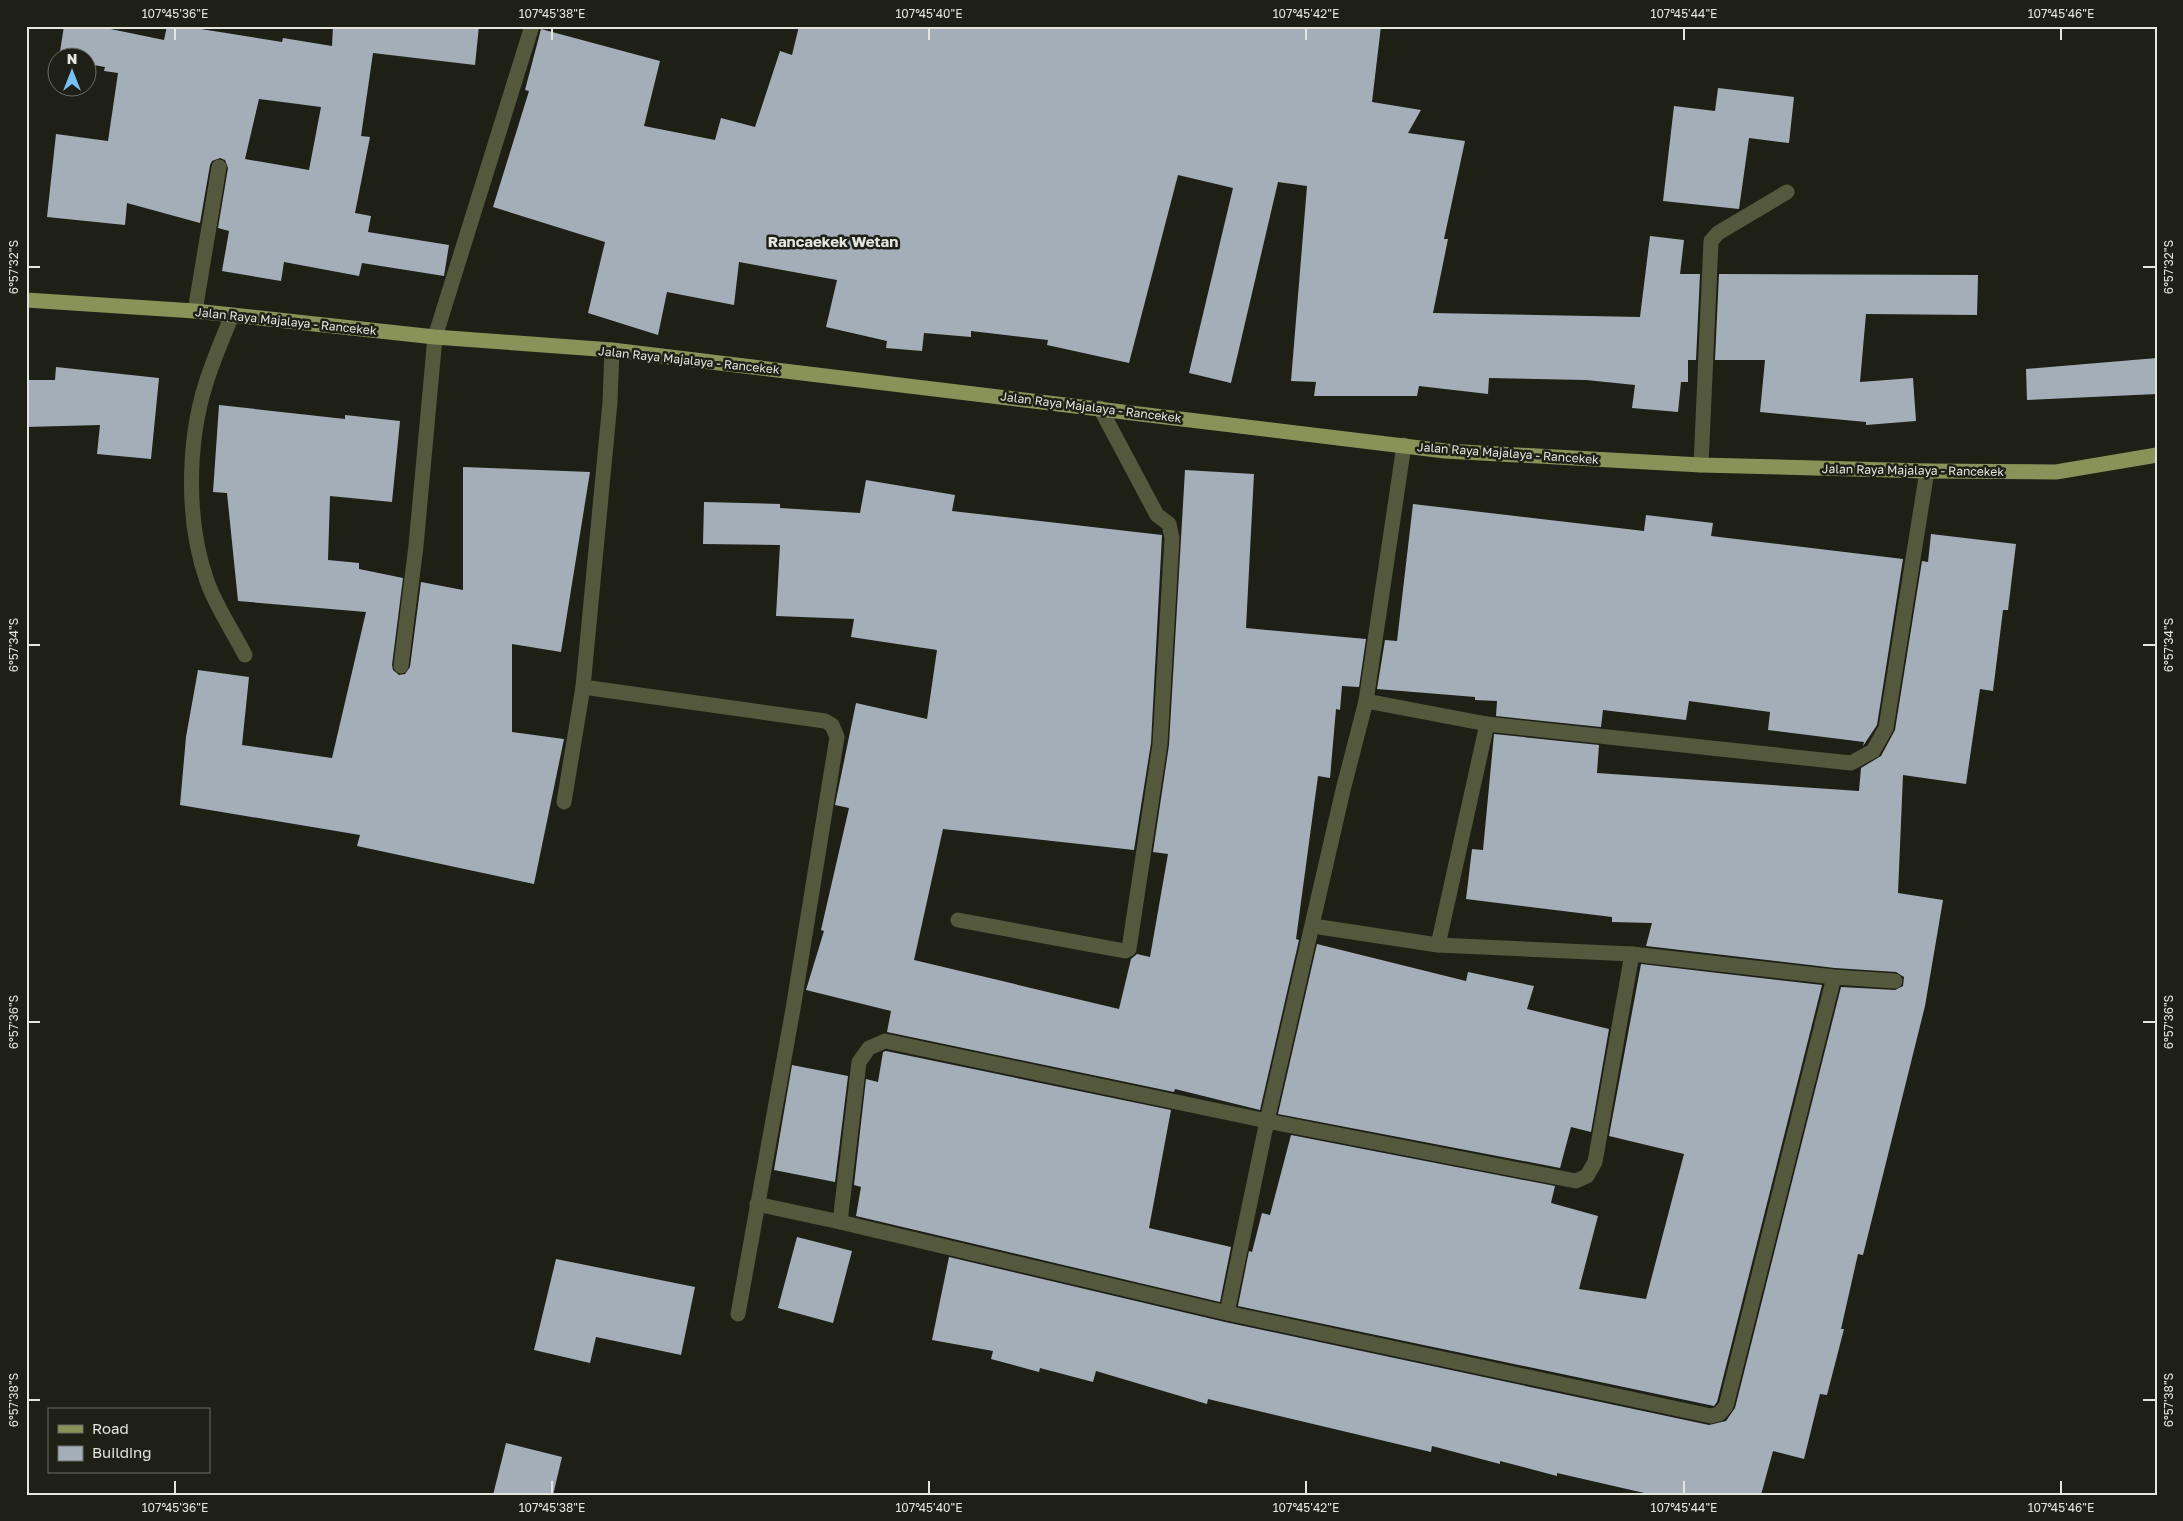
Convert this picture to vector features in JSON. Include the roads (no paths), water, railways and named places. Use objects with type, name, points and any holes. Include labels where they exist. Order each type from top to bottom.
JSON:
[{"type":"main road","name":"Jalan Raya Majalaya - Rancekek","points":[[26,300],[195,311],[435,337],[612,350],[1445,451],[1700,465],[1927,471],[2056,472],[2157,455]]},
{"type":"street","points":[[402,666],[416,546],[435,337],[532,26]]},
{"type":"street","points":[[195,311],[219,167]]},
{"type":"street","points":[[1700,465],[1711,241],[1718,232],[1788,192]]},
{"type":"street","points":[[232,316],[206,383],[196,421],[192,459],[193,505],[197,550],[207,583],[245,655]]},
{"type":"street","points":[[564,802],[584,687],[610,402],[612,350]]},
{"type":"street","points":[[958,920],[1125,951],[1129,949],[1160,744],[1172,538],[1169,524],[1157,515],[1100,408]]},
{"type":"street","points":[[1227,1313],[1267,1121],[1314,926],[1343,790],[1366,701],[1404,445]]},
{"type":"street","points":[[1366,701],[1487,724],[1851,763],[1873,751],[1886,728],[1927,471]]},
{"type":"street","points":[[584,687],[825,721],[832,725],[837,738],[793,1009],[738,1314]]},
{"type":"street","points":[[1438,945],[1487,724]]},
{"type":"street","points":[[1314,926],[1438,945],[1632,954],[1834,977],[1896,982]]},
{"type":"street","points":[[840,1222],[859,1062],[869,1048],[885,1041],[1267,1121],[1576,1181],[1587,1176],[1595,1162],[1632,954]]},
{"type":"street","points":[[757,1204],[1227,1313],[1711,1416],[1719,1414],[1726,1406],[1834,977]]},
{"type":"district","name":"Rancaekek Wetan","points":[[833,241]]}]
